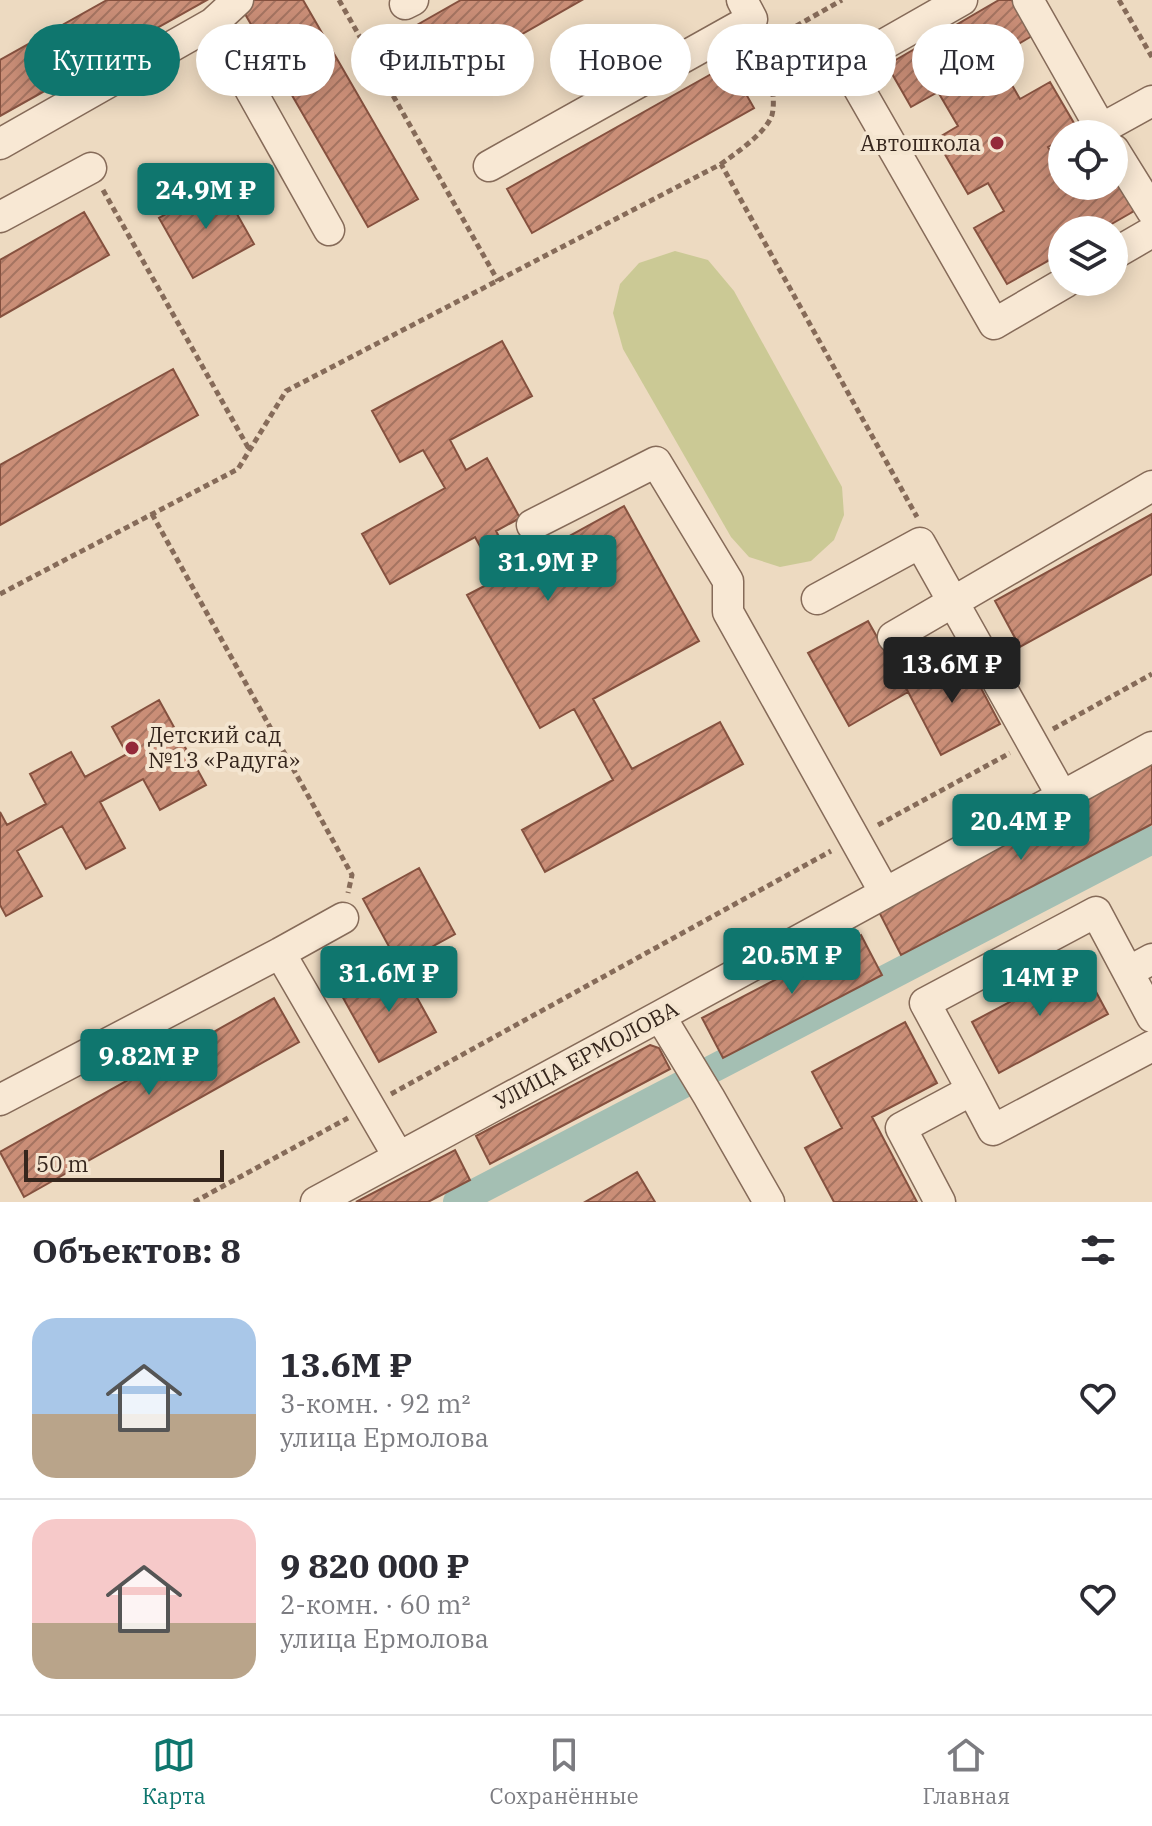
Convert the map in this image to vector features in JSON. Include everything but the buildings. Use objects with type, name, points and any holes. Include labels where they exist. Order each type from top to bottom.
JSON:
[{"type":"street","points":[[0,144],[213,23],[238,0]]},
{"type":"street","points":[[962,0],[846,66],[994,324],[1048,292]]},
{"type":"street","points":[[1028,0],[1097,120]]},
{"type":"street","points":[[489,166],[752,22]]},
{"type":"street","points":[[213,23],[329,230]]},
{"type":"street","points":[[1128,121],[1152,101]]},
{"type":"street","points":[[0,217],[91,168]]},
{"type":"street","points":[[1128,172],[1152,211]]},
{"type":"street","points":[[1128,246],[1152,232]]},
{"type":"street","points":[[532,525],[656,462],[728,581],[728,612],[885,893]]},
{"type":"street","points":[[893,637],[1152,486]]},
{"type":"street","points":[[817,599],[920,543],[1062,796]]},
{"type":"street","name":"УЛИЦА ЕРМОЛОВА","points":[[316,1202],[1152,747]]},
{"type":"street","points":[[1152,1017],[1140,966],[1096,912],[925,1003],[993,1130],[1152,1046]]},
{"type":"street","points":[[0,1100],[343,918]]},
{"type":"street","points":[[280,953],[398,1156]]},
{"type":"street","points":[[660,1016],[769,1202]]},
{"type":"street","points":[[940,1202],[901,1128],[972,1090]]},
{"type":"path","points":[[339,0],[498,281]]},
{"type":"path","points":[[0,594],[238,469],[286,391],[721,164],[752,142],[772,116],[772,84],[752,22],[842,0]]},
{"type":"path","points":[[1119,0],[1152,57]]},
{"type":"path","points":[[721,164],[917,519],[920,543]]},
{"type":"path","points":[[91,168],[249,449]]},
{"type":"path","points":[[152,514],[352,875],[343,918]]},
{"type":"path","points":[[194,1202],[1152,674]]},
{"type":"shaded area","points":[[675,251],[708,260],[734,291],[842,487],[844,515],[834,540],[811,561],[780,567],[749,557],[731,537],[623,349],[613,313],[620,284],[639,263]]},
{"type":"waterway","points":[[457,1202],[1152,840]]},
{"type":"place","name":"Автошкола","points":[[997,143]]},
{"type":"place","name":"Детский сад №13 «Радуга»","points":[[132,748]]}]
